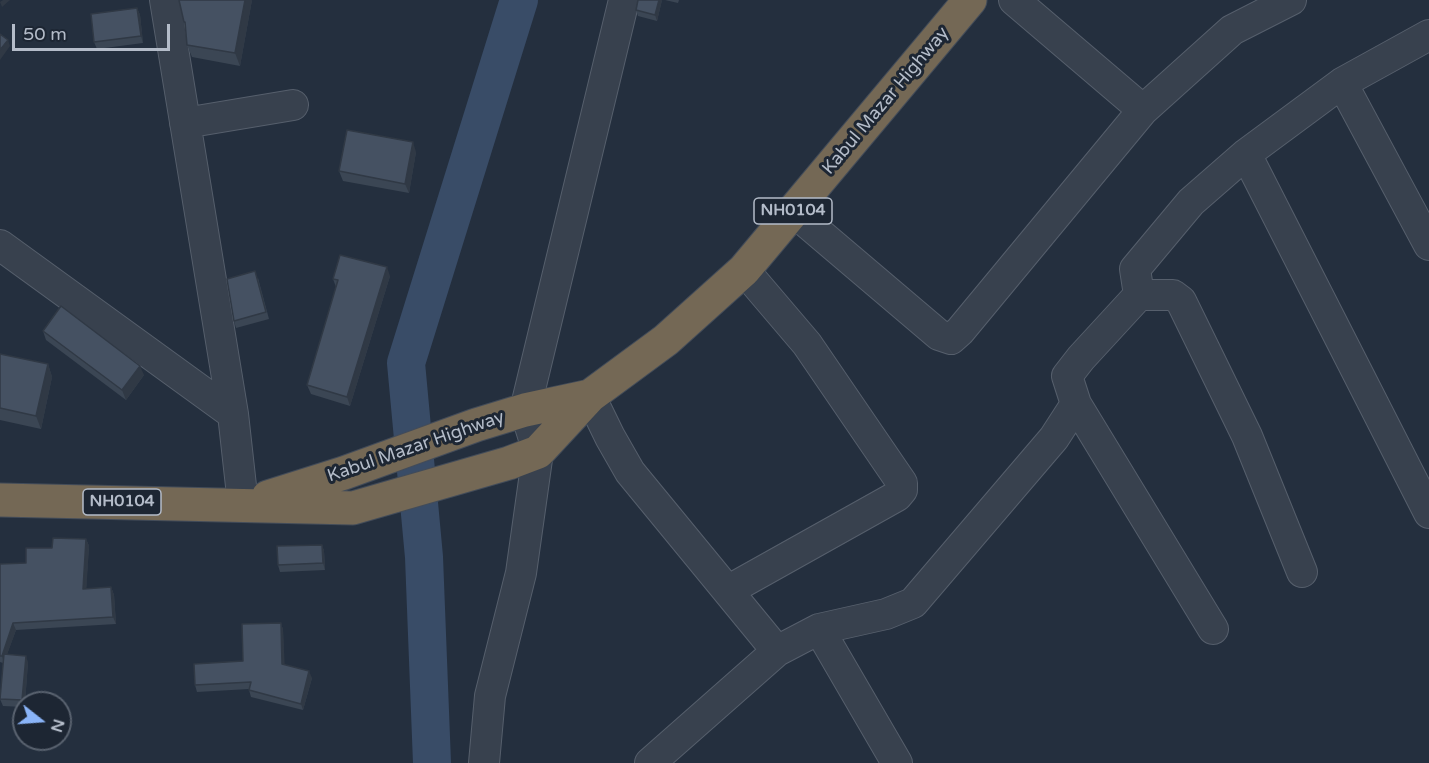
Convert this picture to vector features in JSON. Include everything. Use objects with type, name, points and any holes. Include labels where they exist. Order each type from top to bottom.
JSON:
[{"type":"highway","name":"Kabul Mazar Highway","points":[[0,500],[353,508],[524,458],[590,396],[666,340],[744,270],[970,0]]},
{"type":"highway","name":"Kabul Mazar Highway","points":[[243,504],[344,473],[476,425],[525,410],[590,396]]},
{"type":"street","points":[[165,0],[233,414],[243,504]]},
{"type":"street","points":[[484,763],[490,696],[521,573],[525,410],[624,0]]},
{"type":"street","points":[[1014,0],[1143,110]]},
{"type":"street","points":[[793,211],[939,335],[951,339],[1143,110],[1254,8],[1291,0]]},
{"type":"street","points":[[1139,295],[1135,269],[1191,202],[1246,154],[1342,83],[1429,35]]},
{"type":"street","points":[[1342,83],[1429,245]]},
{"type":"street","points":[[185,123],[293,105]]},
{"type":"street","points":[[1246,154],[1429,513]]},
{"type":"street","points":[[0,245],[233,414]]},
{"type":"street","points":[[729,590],[897,496],[902,490],[902,483],[807,344],[744,270]]},
{"type":"street","points":[[1213,628],[1076,404],[1067,376],[1139,295],[1173,295],[1180,301],[1247,436],[1302,572]]},
{"type":"street","points":[[590,396],[630,472],[777,651]]},
{"type":"street","points":[[650,763],[777,651],[819,629],[886,614],[913,603],[1054,438],[1076,404]]},
{"type":"street","points":[[819,629],[897,763]]},
{"type":"building","points":[[179,0],[245,0],[235,53],[187,45],[185,22]]},
{"type":"building","points":[[638,0],[659,0],[655,15],[636,10]]},
{"type":"building","points":[[137,8],[141,36],[94,42],[91,14]]},
{"type":"building","points":[[0,34],[8,40],[0,50]]},
{"type":"building","points":[[347,130],[413,142],[405,184],[339,171]]},
{"type":"building","points":[[340,255],[387,267],[347,397],[307,385],[338,280],[333,279]]},
{"type":"building","points":[[255,271],[266,312],[234,321],[227,279]]},
{"type":"building","points":[[61,306],[140,366],[122,390],[43,331]]},
{"type":"building","points":[[0,354],[48,364],[36,416],[0,408]]},
{"type":"building","points":[[53,538],[86,539],[83,589],[111,587],[113,617],[13,623],[2,656],[0,656],[0,564],[26,563],[26,548],[52,548]]},
{"type":"building","points":[[322,545],[323,563],[278,565],[277,546]]},
{"type":"building","points":[[281,623],[282,664],[309,671],[301,704],[249,690],[251,682],[195,685],[194,664],[243,661],[242,624]]},
{"type":"building","points":[[4,654],[26,656],[23,691],[12,691],[12,700],[0,699]]},
{"type":"waterway","points":[[432,763],[424,557],[406,363],[519,0]]}]
